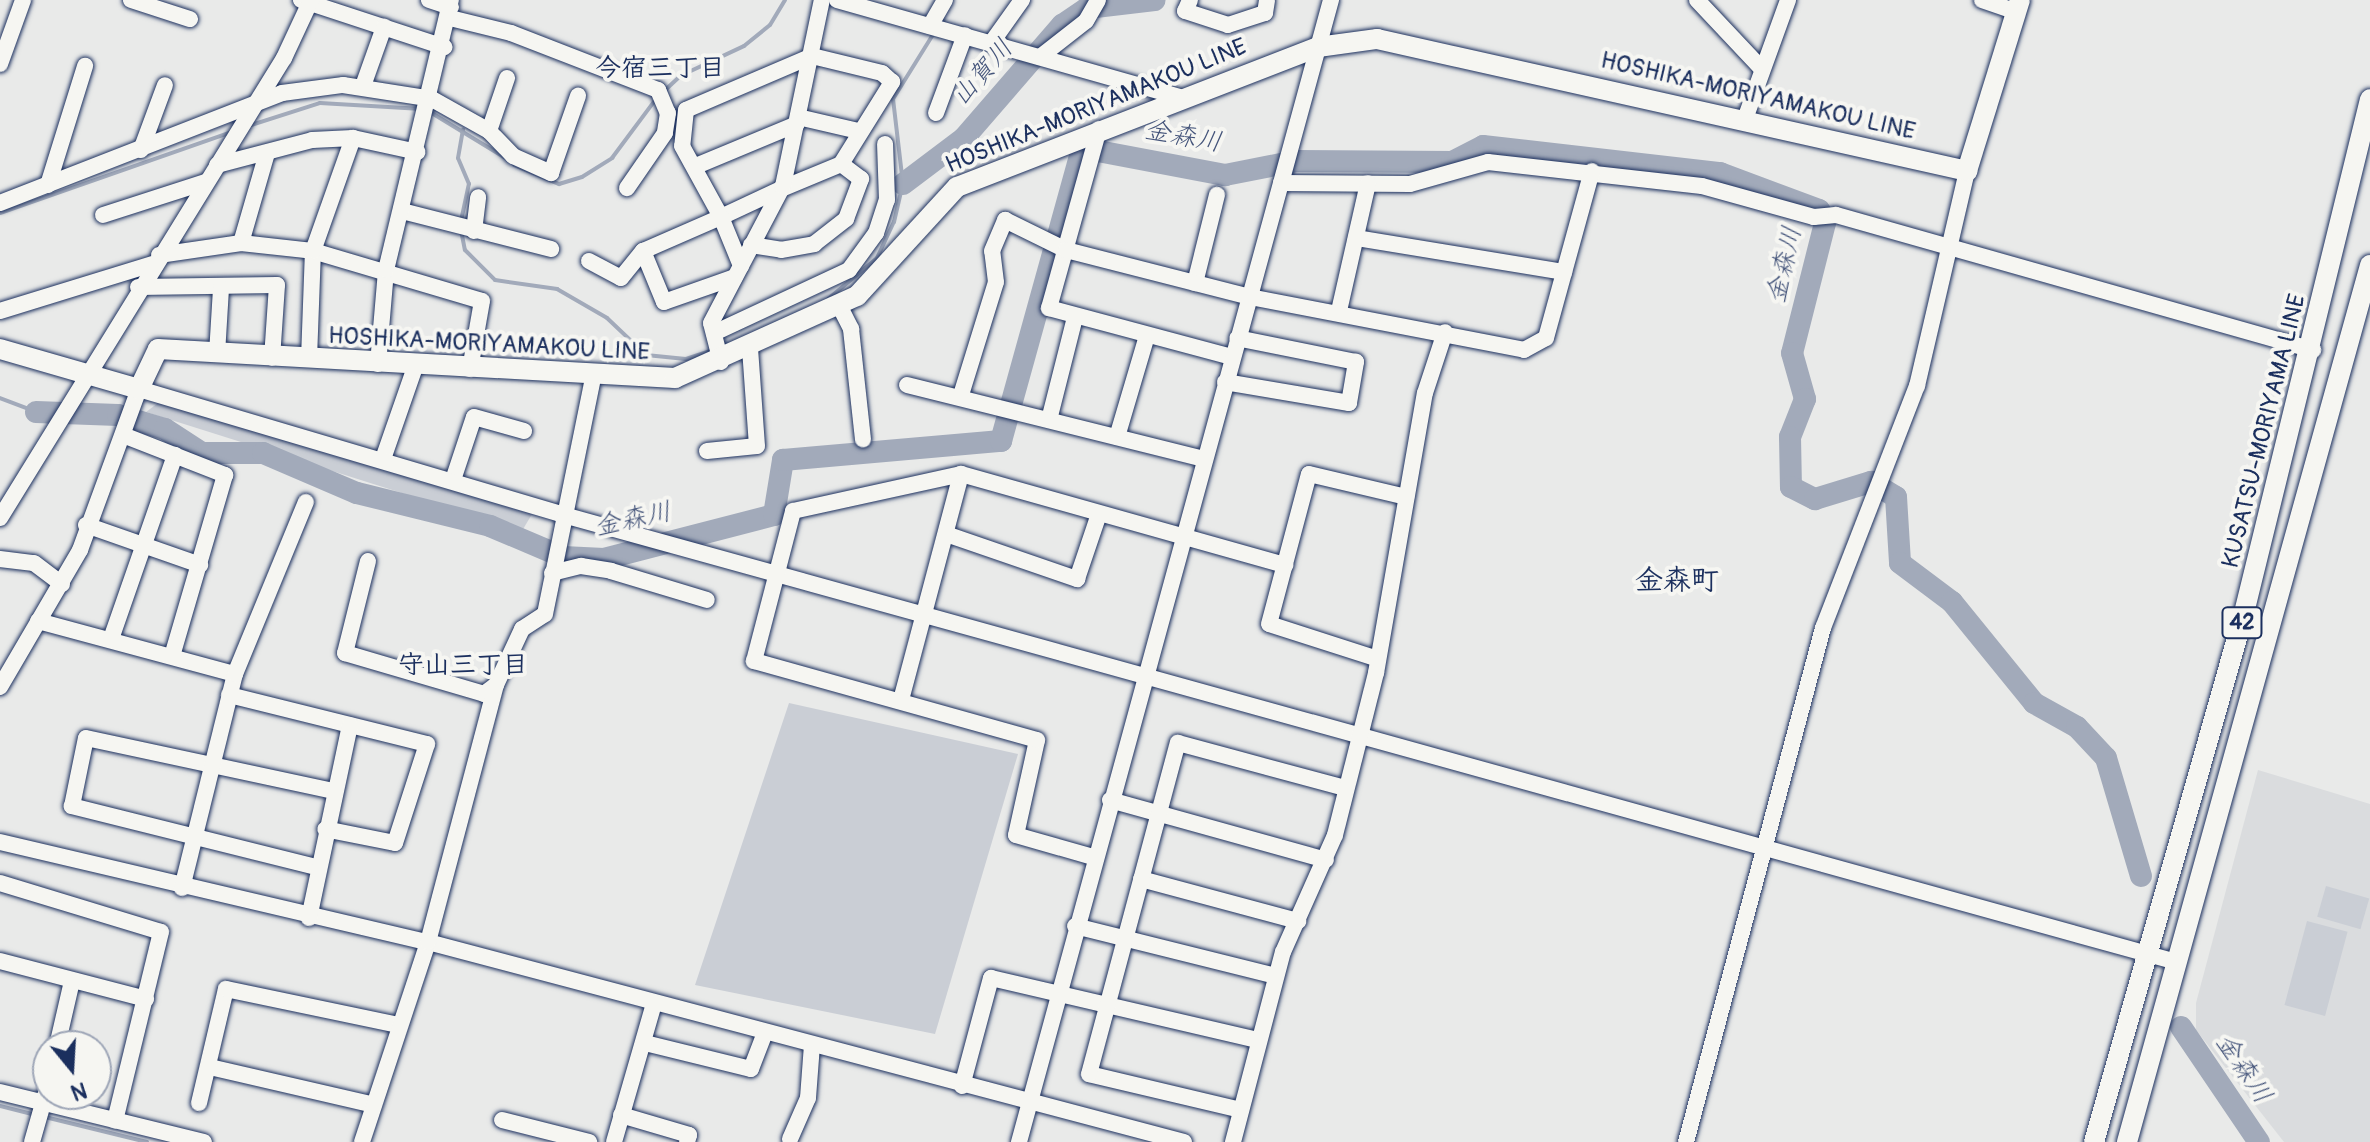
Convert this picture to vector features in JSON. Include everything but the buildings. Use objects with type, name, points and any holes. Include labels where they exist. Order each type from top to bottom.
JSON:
[{"type":"main road","points":[[1967,171],[2019,6]]},
{"type":"main road","name":"HOSHIKA-MORIYAMAKOU LINE","points":[[139,389],[158,349],[658,381],[721,362],[840,307],[874,280],[944,195],[1099,129],[1318,47],[1405,42],[1967,171]]},
{"type":"main road","name":"KUSATSU-MORIYAMA LINE","points":[[2094,1142],[2313,350],[2370,99]]},
{"type":"main road","name":"42","points":[[2127,1142],[2370,265]]},
{"type":"main road","points":[[0,349],[139,389]]},
{"type":"street","points":[[0,64],[23,0]]},
{"type":"street","points":[[131,0],[190,19]]},
{"type":"street","points":[[429,0],[658,90],[668,113],[665,133],[627,188]]},
{"type":"street","points":[[721,362],[711,323],[781,189],[822,0]]},
{"type":"street","points":[[837,0],[1180,97]]},
{"type":"street","points":[[930,26],[945,0]]},
{"type":"street","points":[[992,42],[1022,0]]},
{"type":"street","points":[[1040,57],[1086,21],[1098,0]]},
{"type":"street","points":[[1190,0],[1185,11],[1228,25],[1265,13],[1267,0]]},
{"type":"street","points":[[1019,1142],[1093,857],[1331,0]]},
{"type":"street","points":[[1697,0],[1761,68]]},
{"type":"street","points":[[1745,119],[1788,0]]},
{"type":"street","points":[[1982,0],[2019,6]]},
{"type":"street","points":[[0,518],[84,374],[256,103],[307,1],[444,47]]},
{"type":"street","points":[[378,364],[386,270],[430,107],[450,8]]},
{"type":"street","points":[[363,86],[384,27]]},
{"type":"street","points":[[936,113],[965,35]]},
{"type":"street","points":[[589,261],[621,278],[643,251],[721,217],[781,189],[841,164],[858,131],[892,82],[882,73],[812,56],[686,110],[682,146],[696,166],[721,217],[738,272]]},
{"type":"street","points":[[48,185],[85,66]]},
{"type":"street","points":[[489,131],[507,78]]},
{"type":"street","points":[[141,150],[165,85]]},
{"type":"street","points":[[0,203],[282,93],[363,86],[430,107],[489,131],[513,156],[551,173],[578,96]]},
{"type":"street","points":[[696,166],[798,120],[858,131]]},
{"type":"street","points":[[1099,129],[1049,308],[1232,357]]},
{"type":"street","points":[[217,165],[353,138],[418,152]]},
{"type":"street","points":[[309,359],[313,251],[353,138]]},
{"type":"street","points":[[714,333],[849,270],[876,233],[887,200],[885,144]]},
{"type":"street","points":[[241,243],[267,153]]},
{"type":"street","points":[[1281,183],[1410,184],[1488,162],[1592,171],[1753,196],[1786,210],[1836,215],[2313,350]]},
{"type":"street","points":[[751,245],[781,250],[814,244],[846,219],[861,179],[841,164]]},
{"type":"street","points":[[961,395],[996,282],[998,229],[1005,220],[1016,222],[1066,250],[1250,297],[1445,332],[1515,351],[1540,344],[1592,171]]},
{"type":"street","points":[[1686,1142],[1763,842],[1823,628],[1917,386],[1967,171]]},
{"type":"street","points":[[103,215],[206,182]]},
{"type":"street","points":[[1339,311],[1368,183]]},
{"type":"street","points":[[1195,283],[1217,195]]},
{"type":"street","points":[[474,231],[478,197]]},
{"type":"street","points":[[402,211],[551,249]]},
{"type":"street","points":[[1356,238],[1564,272]]},
{"type":"street","points":[[0,311],[156,259],[241,243],[313,251],[386,270],[482,301],[470,369]]},
{"type":"street","points":[[643,251],[664,302],[738,272]]},
{"type":"street","points":[[138,287],[277,285],[272,358]]},
{"type":"street","points":[[217,354],[221,288]]},
{"type":"street","points":[[840,307],[851,329],[863,439]]},
{"type":"street","points":[[1049,420],[1075,317]]},
{"type":"street","points":[[1233,1142],[1276,976],[1326,860],[1360,735],[1378,659],[1406,497],[1445,332]]},
{"type":"street","points":[[1117,437],[1147,336]]},
{"type":"street","points":[[1225,382],[1349,403],[1356,362],[1237,338]]},
{"type":"street","points":[[707,451],[757,446],[750,349]]},
{"type":"street","points":[[383,459],[415,367]]},
{"type":"street","points":[[362,1142],[398,1025],[428,942],[496,685],[522,629],[545,614],[560,514],[593,379]]},
{"type":"street","points":[[907,385],[961,395],[1204,459]]},
{"type":"street","points":[[0,687],[62,584],[139,389],[560,514],[1360,735],[1763,842],[2177,962]]},
{"type":"street","points":[[453,480],[474,417],[524,431]]},
{"type":"street","points":[[123,435],[225,475],[173,653]]},
{"type":"street","points":[[111,639],[175,455]]},
{"type":"street","points":[[1093,857],[1016,835],[1037,740],[754,661],[793,511],[961,474],[1098,517],[1285,565]]},
{"type":"street","points":[[901,700],[961,474]]},
{"type":"street","points":[[1378,659],[1269,624],[1309,474],[1406,497]]},
{"type":"street","points":[[182,888],[209,763],[235,674],[306,502]]},
{"type":"street","points":[[946,534],[1077,579],[1098,517]]},
{"type":"street","points":[[86,525],[200,565]]},
{"type":"street","points":[[0,559],[34,563],[62,584]]},
{"type":"street","points":[[368,561],[345,653],[484,694],[496,685]]},
{"type":"street","points":[[552,573],[581,566],[611,571],[707,600]]},
{"type":"street","points":[[38,621],[173,653],[235,674]]},
{"type":"street","points":[[229,695],[427,744],[395,843],[325,829]]},
{"type":"street","points":[[309,918],[316,867],[350,725]]},
{"type":"street","points":[[316,867],[72,806],[86,738],[333,791]]},
{"type":"street","points":[[1241,1110],[1089,1074],[1178,743],[1345,788]]},
{"type":"street","points":[[1110,800],[1326,860]]},
{"type":"street","points":[[0,842],[309,918],[428,942],[962,1086],[1184,1142]]},
{"type":"street","points":[[1141,879],[1298,921]]},
{"type":"street","points":[[0,883],[30,898],[161,932],[115,1120]]},
{"type":"street","points":[[1075,926],[1276,976]]},
{"type":"street","points":[[0,961],[146,999]]},
{"type":"street","points":[[962,1086],[991,978],[1257,1040]]},
{"type":"street","points":[[61,1030],[72,981]]},
{"type":"street","points":[[199,1103],[210,1067],[226,989],[398,1025]]},
{"type":"street","points":[[614,1142],[645,1043],[654,1003]]},
{"type":"street","points":[[645,1043],[751,1069],[765,1033]]},
{"type":"street","points":[[790,1139],[808,1098],[812,1045]]},
{"type":"street","points":[[210,1067],[374,1105]]},
{"type":"street","points":[[0,1092],[32,1093]]},
{"type":"street","points":[[32,1142],[41,1110]]},
{"type":"street","points":[[88,1110],[115,1120],[204,1142]]},
{"type":"street","points":[[621,1115],[689,1135],[687,1142]]},
{"type":"street","points":[[502,1120],[589,1142]]},
{"type":"shaded area","points":[[158,403],[532,514],[522,531],[146,412]]},
{"type":"shaded area","points":[[789,703],[1018,754],[935,1034],[695,985]]},
{"type":"shaded area","points":[[2258,770],[2370,804],[2370,1142],[2284,1142],[2196,1030],[2196,1003]]},
{"type":"shaded area","points":[[2326,886],[2369,898],[2360,929],[2317,917]]},
{"type":"shaded area","points":[[2307,921],[2348,932],[2325,1016],[2284,1005]]},
{"type":"waterway","points":[[662,93],[680,76],[744,46],[770,25],[785,0]]},
{"type":"waterway","name":"山賀川","points":[[903,184],[964,138],[1062,25],[1087,8],[1155,0]]},
{"type":"waterway","points":[[828,299],[877,258],[894,222],[903,184],[893,99],[934,33]]},
{"type":"waterway","points":[[514,165],[559,184],[582,177],[612,158],[656,99]]},
{"type":"waterway","points":[[251,125],[320,103],[422,109]]},
{"type":"waterway","points":[[430,112],[504,157]]},
{"type":"waterway","points":[[461,221],[469,184],[458,158],[463,129]]},
{"type":"waterway","points":[[0,213],[231,132]]},
{"type":"waterway","name":"金森川","points":[[36,412],[118,415],[165,429],[202,453],[263,453],[357,493],[490,526],[563,557],[604,559],[774,515],[783,460],[1001,441],[1082,148],[1225,175],[1296,161],[1452,162],[1483,146],[1720,173],[1819,210],[1825,223],[1792,353],[1805,399],[1790,437],[1791,487],[1815,499],[1871,482],[1896,497],[1900,563],[1952,602],[2034,703],[2077,727],[2106,758],[2141,876]]},
{"type":"waterway","points":[[461,230],[465,250],[495,280],[557,289],[607,318],[646,355],[686,359],[710,351]]},
{"type":"waterway","name":"金森川","points":[[0,398],[36,412]]},
{"type":"waterway","name":"金森川","points":[[2181,1027],[2259,1142]]},
{"type":"waterway","points":[[0,1106],[37,1115]]},
{"type":"waterway","points":[[45,1117],[147,1142]]},
{"type":"district","name":"今宿三丁目","points":[[660,69]]},
{"type":"district","name":"金森町","points":[[1677,581]]},
{"type":"district","name":"守山三丁目","points":[[463,666]]}]
